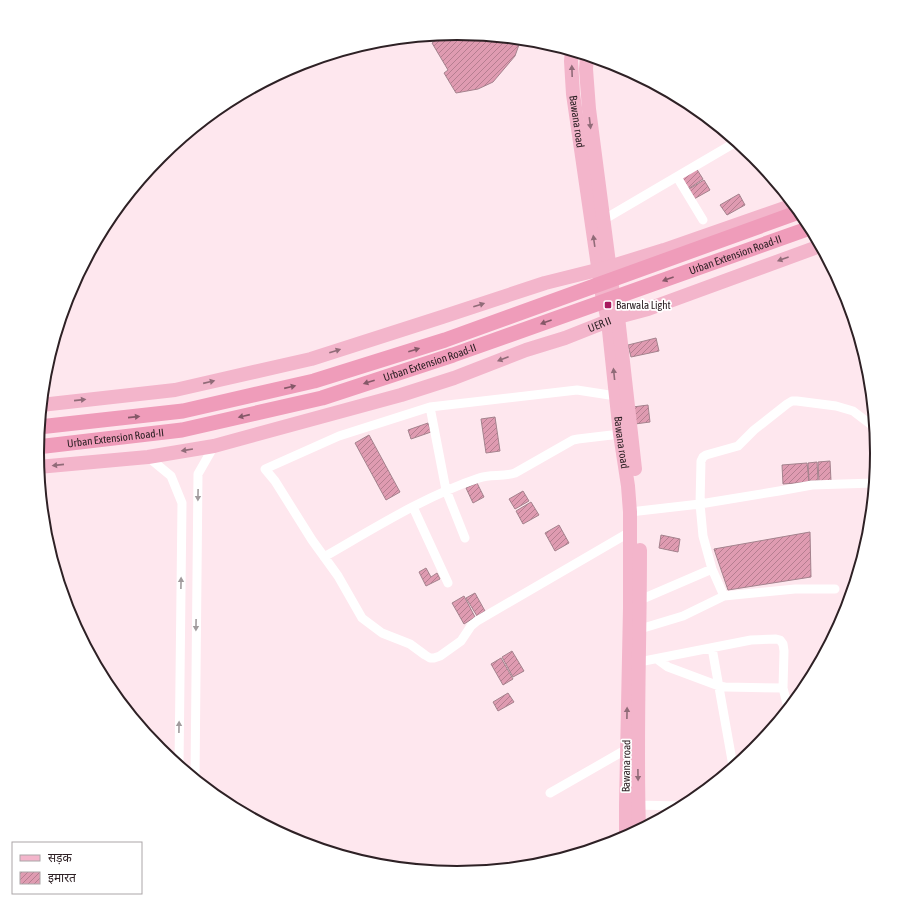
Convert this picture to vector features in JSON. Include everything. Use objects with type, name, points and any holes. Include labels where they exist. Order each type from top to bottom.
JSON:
[{"type":"highway","name":"Urban Extension Road-II","points":[[44,426],[183,411],[314,381],[445,340],[793,214]]},
{"type":"highway","name":"Urban Extension Road-II","points":[[44,446],[182,430],[322,398],[453,356],[804,230]]},
{"type":"main road","name":"Bawana road","points":[[571,57],[573,94],[604,268]]},
{"type":"main road","name":"Bawana road","points":[[587,61],[589,109],[603,220],[604,268],[602,294],[613,319],[635,512],[640,600],[637,746],[632,805],[627,829]]},
{"type":"main road","points":[[47,403],[175,390],[311,359],[545,283],[604,268],[664,250],[788,207]]},
{"type":"main road","name":"UER II","points":[[44,466],[148,457],[214,446],[401,395],[454,378],[526,350],[565,338],[613,319],[648,309],[815,248]]},
{"type":"main road","name":"Bawana road","points":[[613,319],[616,396],[620,434],[628,486],[635,512],[630,532],[627,749],[632,805],[637,824]]},
{"type":"street","points":[[603,220],[732,145]]},
{"type":"street","points":[[677,177],[703,220]]},
{"type":"street","points":[[616,396],[577,390],[430,407],[339,436],[265,469],[275,481],[338,576],[358,611],[367,622],[382,633],[410,644],[430,658],[440,656],[461,641],[471,626],[477,621],[630,532]]},
{"type":"street","points":[[724,596],[712,569],[702,536],[700,504],[701,461],[703,457],[738,446],[754,430],[792,401],[836,406],[853,411],[869,423]]},
{"type":"street","points":[[430,407],[446,490],[465,538]]},
{"type":"street","points":[[324,557],[446,490],[480,477],[510,475],[578,439],[620,434]]},
{"type":"street","points":[[195,773],[198,474],[214,446]]},
{"type":"street","points":[[148,457],[171,476],[182,503],[176,756]]},
{"type":"street","points":[[635,512],[779,492],[812,485],[869,483]]},
{"type":"street","points":[[413,507],[448,583]]},
{"type":"street","points":[[640,600],[712,569]]},
{"type":"street","points":[[640,629],[683,616],[724,596],[795,589],[836,589]]},
{"type":"street","points":[[639,662],[751,640],[780,640],[783,644],[784,651],[783,688],[786,701]]},
{"type":"street","points":[[712,648],[733,760]]},
{"type":"street","points":[[657,659],[668,667],[719,686],[783,688]]},
{"type":"street","points":[[550,793],[627,749]]},
{"type":"street","points":[[180,760],[195,757]]},
{"type":"street","points":[[632,805],[671,806]]},
{"type":"building","points":[[456,40],[484,41],[519,45],[515,56],[493,82],[478,89],[456,93],[444,73],[448,70],[432,43],[435,41]]},
{"type":"building","points":[[696,168],[703,179],[688,189],[681,177]]},
{"type":"building","points":[[704,180],[710,190],[694,199],[689,189]]},
{"type":"building","points":[[739,194],[745,205],[727,215],[720,205]]},
{"type":"building","points":[[656,338],[659,351],[631,357],[628,345]]},
{"type":"building","points":[[648,405],[650,422],[635,424],[633,407]]},
{"type":"building","points":[[495,417],[500,451],[486,453],[481,419]]},
{"type":"building","points":[[428,423],[431,432],[411,439],[408,430]]},
{"type":"building","points":[[369,435],[400,492],[386,500],[355,443]]},
{"type":"building","points":[[830,461],[831,481],[819,482],[818,462]]},
{"type":"building","points":[[817,462],[818,481],[809,481],[808,463]]},
{"type":"building","points":[[807,463],[809,482],[783,484],[782,465]]},
{"type":"building","points":[[477,483],[484,497],[473,503],[466,488]]},
{"type":"building","points":[[523,491],[529,501],[515,509],[509,499]]},
{"type":"building","points":[[531,502],[539,515],[523,524],[516,511]]},
{"type":"building","points":[[559,525],[569,543],[555,551],[545,533]]},
{"type":"building","points":[[810,532],[811,577],[728,590],[714,549]]},
{"type":"building","points":[[661,535],[680,539],[678,552],[659,548]]},
{"type":"building","points":[[426,568],[431,577],[437,573],[440,579],[426,586],[419,572]]},
{"type":"building","points":[[475,593],[485,611],[477,616],[466,598]]},
{"type":"building","points":[[464,596],[475,617],[464,624],[452,603]]},
{"type":"building","points":[[512,651],[524,671],[513,677],[502,657]]},
{"type":"building","points":[[501,658],[513,679],[503,685],[491,664]]},
{"type":"building","points":[[508,693],[514,702],[498,711],[493,702]]},
{"type":"place","name":"Barwala Light","points":[[608,305]]}]
